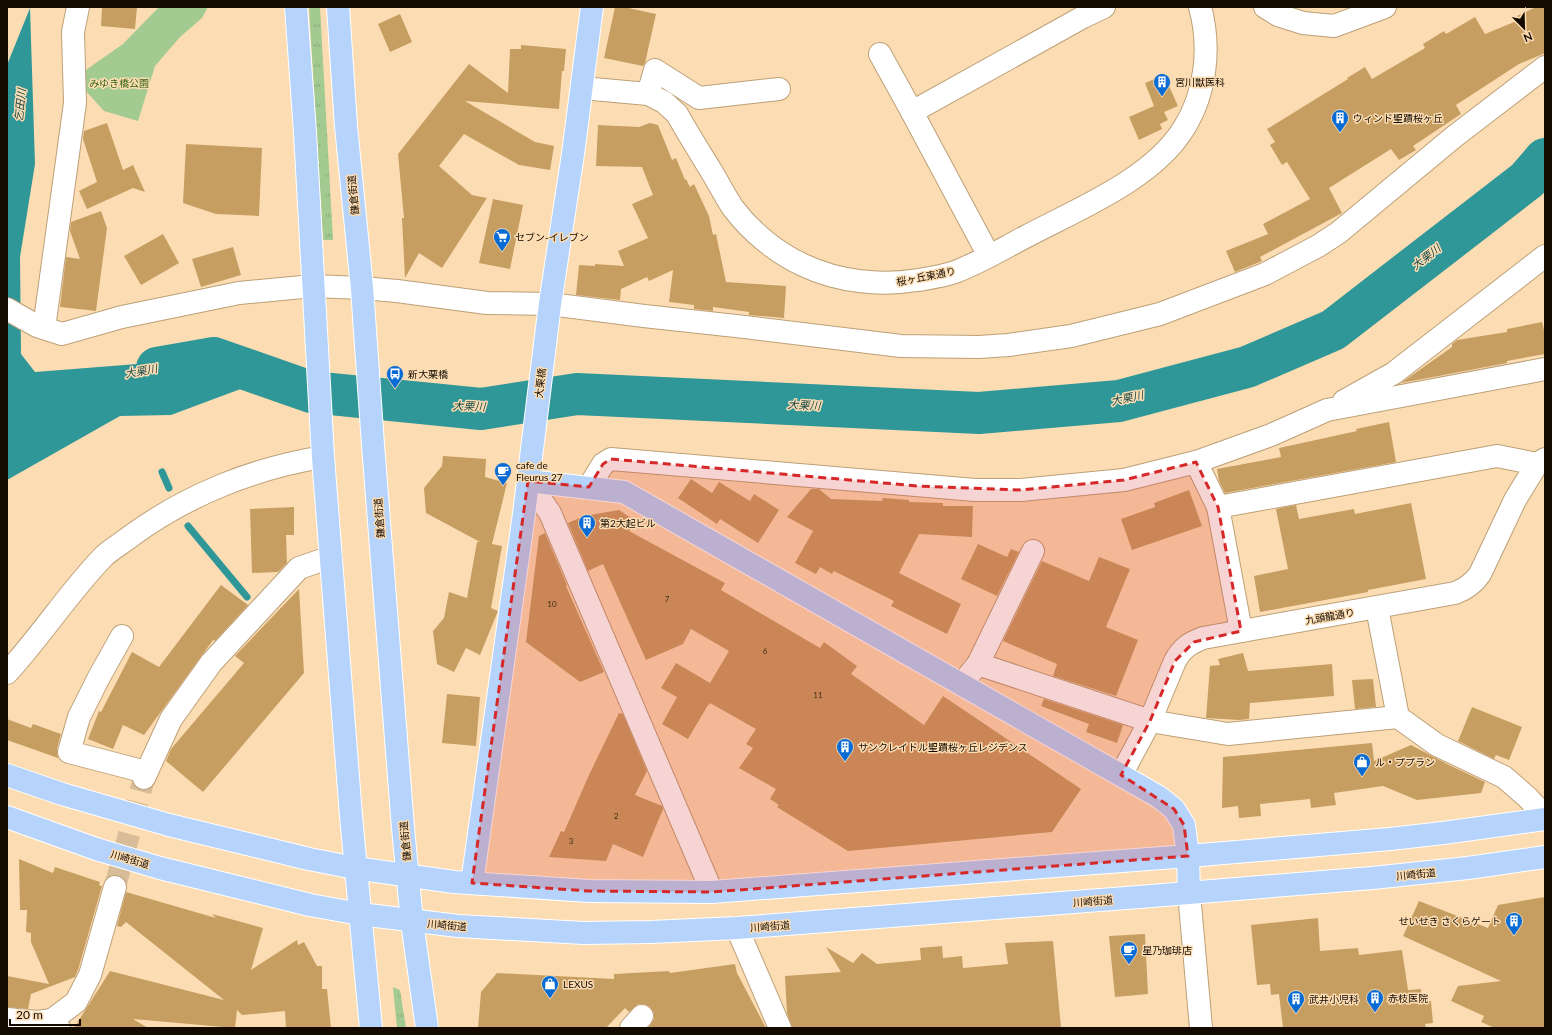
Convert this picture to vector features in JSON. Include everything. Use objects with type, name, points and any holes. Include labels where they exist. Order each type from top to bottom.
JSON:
[{"type":"main road","points":[[296,7],[305,132],[323,454],[355,868],[370,1028]]},
{"type":"main road","name":"鎌倉街道","points":[[338,7],[346,126],[363,294],[373,445],[400,789],[412,922],[427,1028]]},
{"type":"main road","name":"大栗橋","points":[[472,883],[528,481],[549,311],[582,88],[592,7]]},
{"type":"main road","points":[[528,481],[624,492],[1159,797],[1174,809],[1184,825],[1188,856],[1189,893]]},
{"type":"main road","points":[[7,775],[62,794],[169,825],[278,853],[355,868],[408,876],[472,883],[589,891],[712,892],[1188,856],[1444,833],[1545,819]]},
{"type":"main road","name":"川崎街道","points":[[7,817],[96,849],[160,868],[283,898],[360,914],[412,922],[458,926],[584,932],[651,932],[737,928],[1189,893],[1372,878],[1468,868],[1545,857]]},
{"type":"street","points":[[40,327],[75,104],[73,32],[78,7]]},
{"type":"street","points":[[912,112],[1080,12],[1104,7]]},
{"type":"street","name":"桜ヶ丘東通り","points":[[582,88],[648,94],[664,102],[677,114],[734,208],[754,231],[776,250],[803,265],[852,281],[894,283],[919,280],[955,272],[989,256],[1128,182],[1163,154],[1184,128],[1199,94],[1203,78],[1206,53],[1203,18],[1200,7]]},
{"type":"street","points":[[1265,7],[1278,15],[1303,23],[1334,26],[1385,7]]},
{"type":"street","points":[[880,54],[989,256]]},
{"type":"street","points":[[7,309],[40,327],[62,334],[122,317],[238,293],[363,294],[397,291],[549,311],[644,316],[744,326],[901,346],[945,348],[1009,345],[1071,336],[1160,314],[1238,285],[1284,265],[1318,246],[1338,233],[1433,154],[1545,67]]},
{"type":"street","points":[[648,94],[654,70],[699,98],[779,89]]},
{"type":"street","points":[[589,487],[603,464],[611,459],[976,490],[1021,490],[1124,480],[1196,462],[1271,435],[1328,410],[1394,373],[1545,256]]},
{"type":"street","points":[[1328,410],[1545,369]]},
{"type":"street","points":[[7,673],[90,572],[106,555],[146,525],[186,500],[224,484],[323,454]]},
{"type":"street","points":[[1218,507],[1497,456],[1541,462]]},
{"type":"street","points":[[1196,462],[1218,507],[1241,631]]},
{"type":"street","name":"九頭龍通り","points":[[1121,775],[1150,721],[1179,653],[1186,646],[1203,638],[1377,608],[1455,593],[1463,590],[1473,583],[1480,574],[1515,500],[1541,462]]},
{"type":"street","points":[[528,481],[550,513],[712,892]]},
{"type":"street","points":[[962,684],[978,664],[1033,551]]},
{"type":"street","points":[[122,636],[79,717],[69,752],[145,775],[171,719],[211,663],[299,568],[331,557]]},
{"type":"street","points":[[1377,608],[1398,717]]},
{"type":"street","points":[[978,664],[1150,721],[1228,734],[1398,717],[1437,745],[1504,777],[1527,797],[1545,816]]},
{"type":"street","points":[[7,1019],[44,1024],[76,1002],[90,975],[115,887]]},
{"type":"street","points":[[1189,893],[1201,1028]]},
{"type":"street","points":[[737,928],[780,1028]]},
{"type":"highlighted area","points":[[611,459],[918,486],[1021,490],[1124,480],[1196,462],[1218,507],[1241,631],[1194,642],[1175,661],[1150,721],[1121,775],[1174,809],[1184,825],[1188,856],[712,892],[589,891],[472,883],[528,481],[589,487],[603,464]]},
{"type":"green space","name":"みゆき橋公園","points":[[159,7],[208,7],[202,18],[180,37],[155,66],[138,121],[104,111],[84,89],[83,72],[123,44]]},
{"type":"green space","points":[[309,7],[320,7],[333,240],[323,240]]},
{"type":"green space","points":[[393,987],[400,990],[406,1028],[397,1028]]},
{"type":"water","name":"乞田川","points":[[30,8],[35,164],[20,257],[21,354],[35,372],[214,358],[270,378],[171,415],[120,416],[7,480],[7,65]]},
{"type":"building","points":[[102,7],[137,7],[135,29],[101,26]]},
{"type":"building","points":[[615,7],[624,7],[656,14],[645,63],[643,66],[604,58]]},
{"type":"building","points":[[1536,7],[1545,7],[1545,53],[1519,64],[1456,105],[1461,114],[1413,146],[1416,150],[1399,160],[1391,149],[1329,188],[1342,213],[1260,257],[1262,261],[1235,272],[1226,251],[1268,234],[1263,224],[1310,199],[1287,162],[1282,165],[1270,145],[1275,142],[1267,129],[1365,67],[1372,79],[1425,48],[1423,44],[1444,31],[1446,34],[1475,17],[1485,34],[1519,20],[1517,16]]},
{"type":"building","points":[[400,14],[412,42],[390,52],[378,24]]},
{"type":"building","points":[[521,45],[566,49],[564,71],[562,71],[559,109],[465,101],[535,142],[554,146],[550,170],[519,165],[464,134],[439,166],[472,195],[487,198],[442,268],[419,253],[405,278],[402,218],[404,218],[398,154],[469,64],[508,93],[510,49],[521,49]]},
{"type":"building","name":"宮川獣医科","points":[[1164,75],[1178,106],[1164,112],[1168,120],[1160,124],[1162,129],[1139,140],[1129,117],[1154,106],[1145,83]]},
{"type":"building","points":[[107,123],[123,170],[133,165],[145,192],[133,188],[87,209],[79,191],[97,182],[83,139],[84,131]]},
{"type":"building","points":[[650,123],[658,125],[672,160],[676,158],[685,180],[686,179],[690,187],[694,184],[709,216],[713,235],[716,234],[726,282],[786,286],[784,318],[749,315],[749,312],[713,307],[713,311],[694,309],[694,305],[669,302],[673,270],[649,281],[647,277],[621,289],[620,300],[576,295],[579,265],[595,266],[595,264],[624,266],[618,251],[648,238],[632,204],[653,195],[642,167],[596,166],[598,125],[639,127]]},
{"type":"building","points":[[186,144],[262,148],[259,216],[216,214],[183,203]]},
{"type":"building","points":[[493,199],[523,205],[510,269],[479,263]]},
{"type":"building","points":[[101,211],[107,228],[96,311],[60,307],[66,257],[80,259],[70,231],[71,222]]},
{"type":"building","points":[[163,234],[179,263],[141,285],[124,256]]},
{"type":"building","points":[[233,247],[241,275],[201,287],[192,259]]},
{"type":"building","points":[[1542,322],[1545,334],[1545,354],[1507,361],[1507,363],[1401,383],[1452,347],[1452,344],[1457,340],[1507,332],[1507,329]]},
{"type":"building","points":[[1389,422],[1396,462],[1225,493],[1219,481],[1217,469],[1281,457],[1279,448],[1357,431],[1356,429]]},
{"type":"building","points":[[443,456],[486,459],[485,477],[507,483],[492,544],[502,546],[491,608],[498,611],[480,655],[466,648],[454,672],[437,664],[433,631],[444,618],[449,592],[467,598],[477,542],[480,542],[426,513],[424,488],[442,466]]},
{"type":"building","points":[[691,479],[712,493],[719,482],[750,501],[754,494],[779,510],[758,543],[720,519],[717,524],[678,498]]},
{"type":"building","points":[[811,489],[819,489],[831,499],[882,501],[883,498],[909,500],[909,502],[943,503],[943,506],[973,506],[972,537],[919,534],[899,573],[961,604],[947,634],[891,606],[894,601],[834,571],[832,574],[820,567],[816,574],[795,563],[813,531],[787,517]]},
{"type":"building","points":[[1189,490],[1202,526],[1132,550],[1121,519],[1155,507],[1154,503]]},
{"type":"building","points":[[1411,503],[1426,579],[1368,590],[1368,592],[1260,612],[1254,576],[1288,569],[1276,509],[1296,505],[1299,519],[1354,509],[1355,514]]},
{"type":"building","points":[[294,507],[294,535],[286,535],[287,563],[278,572],[252,573],[250,509]]},
{"type":"building","points":[[619,510],[637,522],[629,531],[725,583],[721,590],[820,648],[824,642],[857,666],[851,674],[924,725],[943,696],[1081,789],[1052,832],[848,851],[777,807],[779,805],[770,799],[776,789],[739,768],[753,748],[746,744],[756,729],[710,703],[688,739],[662,724],[677,697],[661,688],[676,663],[710,683],[729,651],[691,629],[683,644],[646,660],[603,564],[588,571],[568,523],[584,516]]},
{"type":"building","points":[[545,533],[567,585],[566,586],[604,672],[580,682],[526,642],[539,536]]},
{"type":"building","points":[[978,544],[1007,557],[1011,549],[1019,552],[997,596],[961,579]]},
{"type":"building","points":[[1099,557],[1130,569],[1106,627],[1138,640],[1116,696],[1053,676],[1057,664],[1003,641],[1042,561],[1089,581]]},
{"type":"building","points":[[221,585],[248,605],[215,641],[213,640],[144,735],[123,725],[113,749],[88,739],[99,711],[101,712],[132,652],[159,667]]},
{"type":"building","points":[[299,589],[304,673],[203,792],[166,761],[171,749],[244,663],[235,656]]},
{"type":"building","points":[[1243,653],[1248,671],[1332,664],[1334,696],[1250,703],[1249,719],[1239,720],[1206,718],[1210,666],[1220,665],[1218,659]]},
{"type":"building","points":[[1373,679],[1376,707],[1355,709],[1352,680]]},
{"type":"building","points":[[447,694],[480,697],[476,746],[442,743]]},
{"type":"building","points":[[1044,699],[1123,725],[1117,743],[1086,732],[1089,724],[1041,706]]},
{"type":"building","points":[[1472,707],[1522,727],[1509,760],[1496,755],[1494,759],[1458,741]]},
{"type":"building","points":[[619,713],[623,714],[647,771],[635,795],[662,806],[663,809],[643,857],[613,844],[606,861],[549,857],[561,831],[564,832],[589,775]]},
{"type":"building","points":[[7,719],[31,728],[33,724],[61,734],[57,749],[58,758],[7,740]]},
{"type":"building","points":[[1372,743],[1374,761],[1411,745],[1485,782],[1481,793],[1417,800],[1383,786],[1334,793],[1336,805],[1311,808],[1310,799],[1260,804],[1261,816],[1239,818],[1238,806],[1222,808],[1223,757]]},
{"type":"building","points":[[19,859],[53,873],[55,867],[100,882],[99,885],[102,886],[75,977],[31,994],[28,1009],[7,1007],[7,976],[49,984],[31,942],[31,933],[26,932],[27,910],[20,910]]},
{"type":"building","points":[[126,892],[216,918],[212,914],[263,928],[251,970],[297,940],[298,945],[304,942],[317,966],[322,966],[322,989],[327,989],[331,1028],[286,1028],[285,1011],[242,1015],[237,1010],[235,1028],[133,1019],[148,1028],[74,1028],[110,971],[224,1000],[126,922],[121,927],[117,926]]},
{"type":"building","points":[[1545,897],[1545,1028],[1495,1028],[1481,1022],[1484,1016],[1451,1001],[1458,986],[1501,981],[1403,936],[1419,901],[1488,928],[1498,905]]},
{"type":"building","points":[[1318,918],[1320,951],[1358,948],[1359,955],[1402,950],[1408,990],[1421,989],[1422,1002],[1431,1001],[1433,1023],[1425,1024],[1426,1028],[1283,1028],[1279,994],[1271,995],[1270,984],[1257,985],[1251,925]]},
{"type":"building","name":"星乃珈琲店","points":[[1145,934],[1148,994],[1115,997],[1109,936]]},
{"type":"building","points":[[1053,941],[1061,1028],[792,1028],[787,1013],[785,976],[841,972],[826,947],[853,963],[862,953],[877,964],[921,960],[920,948],[942,946],[943,958],[962,956],[963,968],[1008,964],[1005,943]]},
{"type":"building","points":[[735,964],[737,973],[766,1028],[648,1028],[654,1019],[654,1013],[650,1007],[644,1004],[638,1004],[629,1012],[625,1008],[606,1028],[478,1028],[481,992],[497,973],[614,979],[614,974],[669,971],[670,973]]},
{"type":"waterway","name":"大栗川","points":[[157,368],[214,358],[311,392],[481,409],[577,394],[979,413],[1119,401],[1247,367],[1333,330],[1527,180],[1545,159]]},
{"type":"waterway","points":[[162,472],[169,488]]},
{"type":"waterway","points":[[188,526],[247,597]]},
{"type":"tunnel","points":[[115,887],[144,778]]},
{"type":"place","name":"宮川獣医科","points":[[1162,97]]},
{"type":"place","name":"ウィンド聖蹟桜ヶ丘","points":[[1340,133]]},
{"type":"place","name":"セブン-イレブン","points":[[502,252]]},
{"type":"place","name":"新大栗橋","points":[[395,389]]},
{"type":"place","name":"cafe de Fleurus 27","points":[[503,486]]},
{"type":"place","name":"第2大起ビル","points":[[587,538]]},
{"type":"place","name":"サンクレイドル聖蹟桜ヶ丘レジデンス","points":[[845,762]]},
{"type":"place","name":"ル・ププラン","points":[[1362,777]]},
{"type":"place","name":"せいせき さくらゲート","points":[[1514,936]]},
{"type":"place","name":"星乃珈琲店","points":[[1129,965]]},
{"type":"place","name":"LEXUS","points":[[550,999]]},
{"type":"place","name":"赤枝医院","points":[[1375,1013]]},
{"type":"place","name":"武井小児科","points":[[1296,1014]]}]
